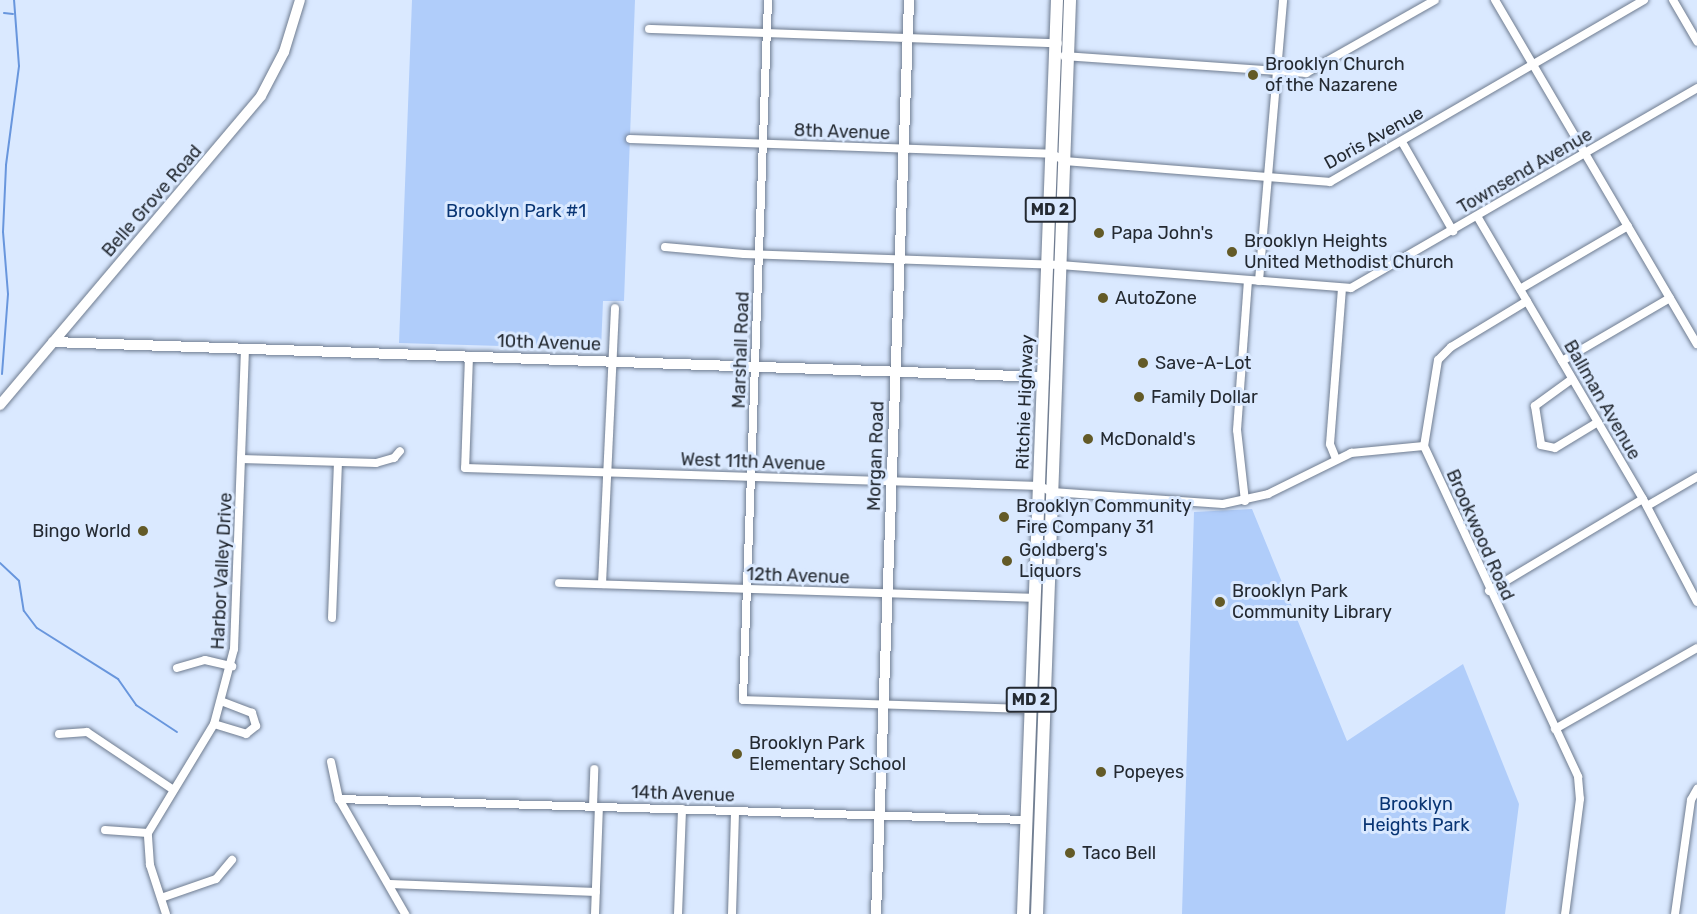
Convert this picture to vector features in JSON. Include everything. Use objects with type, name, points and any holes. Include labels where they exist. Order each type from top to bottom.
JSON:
[{"type":"main road","name":"Ritchie Highway","points":[[1023,914],[1057,0]]},
{"type":"main road","name":"Ritchie Highway","points":[[1037,914],[1070,0]]},
{"type":"street","name":"Belle Grove Road","points":[[0,405],[261,96],[285,52],[300,0]]},
{"type":"street","name":"Marshall Road","points":[[768,0],[743,700],[884,705]]},
{"type":"street","name":"Morgan Road","points":[[876,914],[909,0]]},
{"type":"street","points":[[1259,281],[1283,0]]},
{"type":"street","points":[[650,29],[908,38],[1069,50],[1276,72],[1311,72],[1435,0]]},
{"type":"street","points":[[1495,0],[1697,344]]},
{"type":"street","name":"Doris Avenue","points":[[1052,154],[1065,161],[1330,182],[1644,0]]},
{"type":"street","points":[[1673,0],[1697,42]]},
{"type":"street","points":[[1055,49],[1069,50]]},
{"type":"street","name":"Townsend Avenue","points":[[665,246],[759,254],[1061,265],[1342,288],[1358,286],[1697,88]]},
{"type":"street","name":"8th Avenue","points":[[630,140],[1052,154]]},
{"type":"street","points":[[1402,142],[1453,231]]},
{"type":"street","name":"Ballman Avenue","points":[[1477,216],[1645,502],[1697,602]]},
{"type":"street","points":[[1520,289],[1628,226]]},
{"type":"street","points":[[1245,501],[1237,430],[1248,280]]},
{"type":"street","points":[[1336,459],[1330,444],[1342,288]]},
{"type":"street","points":[[1562,361],[1670,298]]},
{"type":"street","points":[[1040,486],[1052,492],[1207,504],[1245,501],[1336,459],[1361,451],[1424,446],[1438,360],[1451,347],[1527,301]]},
{"type":"street","points":[[602,584],[615,308]]},
{"type":"street","name":"10th Avenue","points":[[52,342],[1044,377]]},
{"type":"street","name":"Harbor Valley Drive","points":[[148,833],[172,789],[214,724],[223,702],[232,666],[245,349]]},
{"type":"street","name":"West 11th Avenue","points":[[469,356],[465,468],[1040,486]]},
{"type":"street","points":[[1572,379],[1535,405],[1541,445],[1555,448],[1598,422]]},
{"type":"street","name":"Brookwood Road","points":[[1424,446],[1489,591],[1578,777],[1579,814],[1565,914]]},
{"type":"street","points":[[241,459],[385,461],[400,451]]},
{"type":"street","points":[[332,618],[338,462]]},
{"type":"street","points":[[1489,591],[1645,502],[1697,477]]},
{"type":"street","name":"12th Avenue","points":[[559,583],[1035,598]]},
{"type":"street","points":[[1555,729],[1697,648]]},
{"type":"street","points":[[177,668],[206,660],[232,666]]},
{"type":"street","points":[[214,724],[246,734],[256,726],[252,713],[223,702]]},
{"type":"street","points":[[884,705],[1031,709]]},
{"type":"street","points":[[59,734],[87,732],[172,789]]},
{"type":"street","points":[[331,762],[339,799],[390,884],[405,914]]},
{"type":"street","points":[[594,769],[595,914]]},
{"type":"street","points":[[1675,914],[1691,800],[1697,789]]},
{"type":"street","name":"14th Avenue","points":[[339,799],[1027,819]]},
{"type":"street","points":[[678,914],[682,809]]},
{"type":"street","points":[[732,914],[735,811]]},
{"type":"street","points":[[105,830],[148,833],[150,865],[166,914]]},
{"type":"street","points":[[161,898],[216,879],[232,860]]},
{"type":"street","points":[[390,884],[596,892]]},
{"type":"green space","name":"Brooklyn Park #1","points":[[412,0],[635,0],[624,301],[603,301],[601,349],[399,343]]},
{"type":"green space","name":"Brooklyn Heights Park","points":[[1252,509],[1347,741],[1463,664],[1519,804],[1505,914],[1182,914],[1194,512]]},
{"type":"waterway","points":[[2,374],[8,294],[3,232],[6,165],[19,66],[14,0]]},
{"type":"waterway","points":[[4,13],[13,14]]},
{"type":"waterway","points":[[0,563],[19,581],[24,611],[37,628],[118,679],[136,705],[177,732]]},
{"type":"place","name":"Brooklyn Church of the Nazarene","points":[[1253,75]]},
{"type":"place","name":"Papa John's","points":[[1099,233]]},
{"type":"place","name":"Brooklyn Heights United Methodist Church","points":[[1232,252]]},
{"type":"place","name":"AutoZone","points":[[1103,298]]},
{"type":"place","name":"Save-A-Lot","points":[[1143,363]]},
{"type":"place","name":"Family Dollar","points":[[1139,397]]},
{"type":"place","name":"McDonald's","points":[[1088,439]]},
{"type":"place","name":"Brooklyn Community Fire Company 31","points":[[1004,517]]},
{"type":"place","name":"Bingo World","points":[[143,531]]},
{"type":"place","name":"Goldberg's Liquors","points":[[1007,561]]},
{"type":"place","name":"Brooklyn Park Community Library","points":[[1220,602]]},
{"type":"place","name":"Brooklyn Park Elementary School","points":[[737,754]]},
{"type":"place","name":"Popeyes","points":[[1101,772]]},
{"type":"place","name":"Taco Bell","points":[[1070,853]]}]
